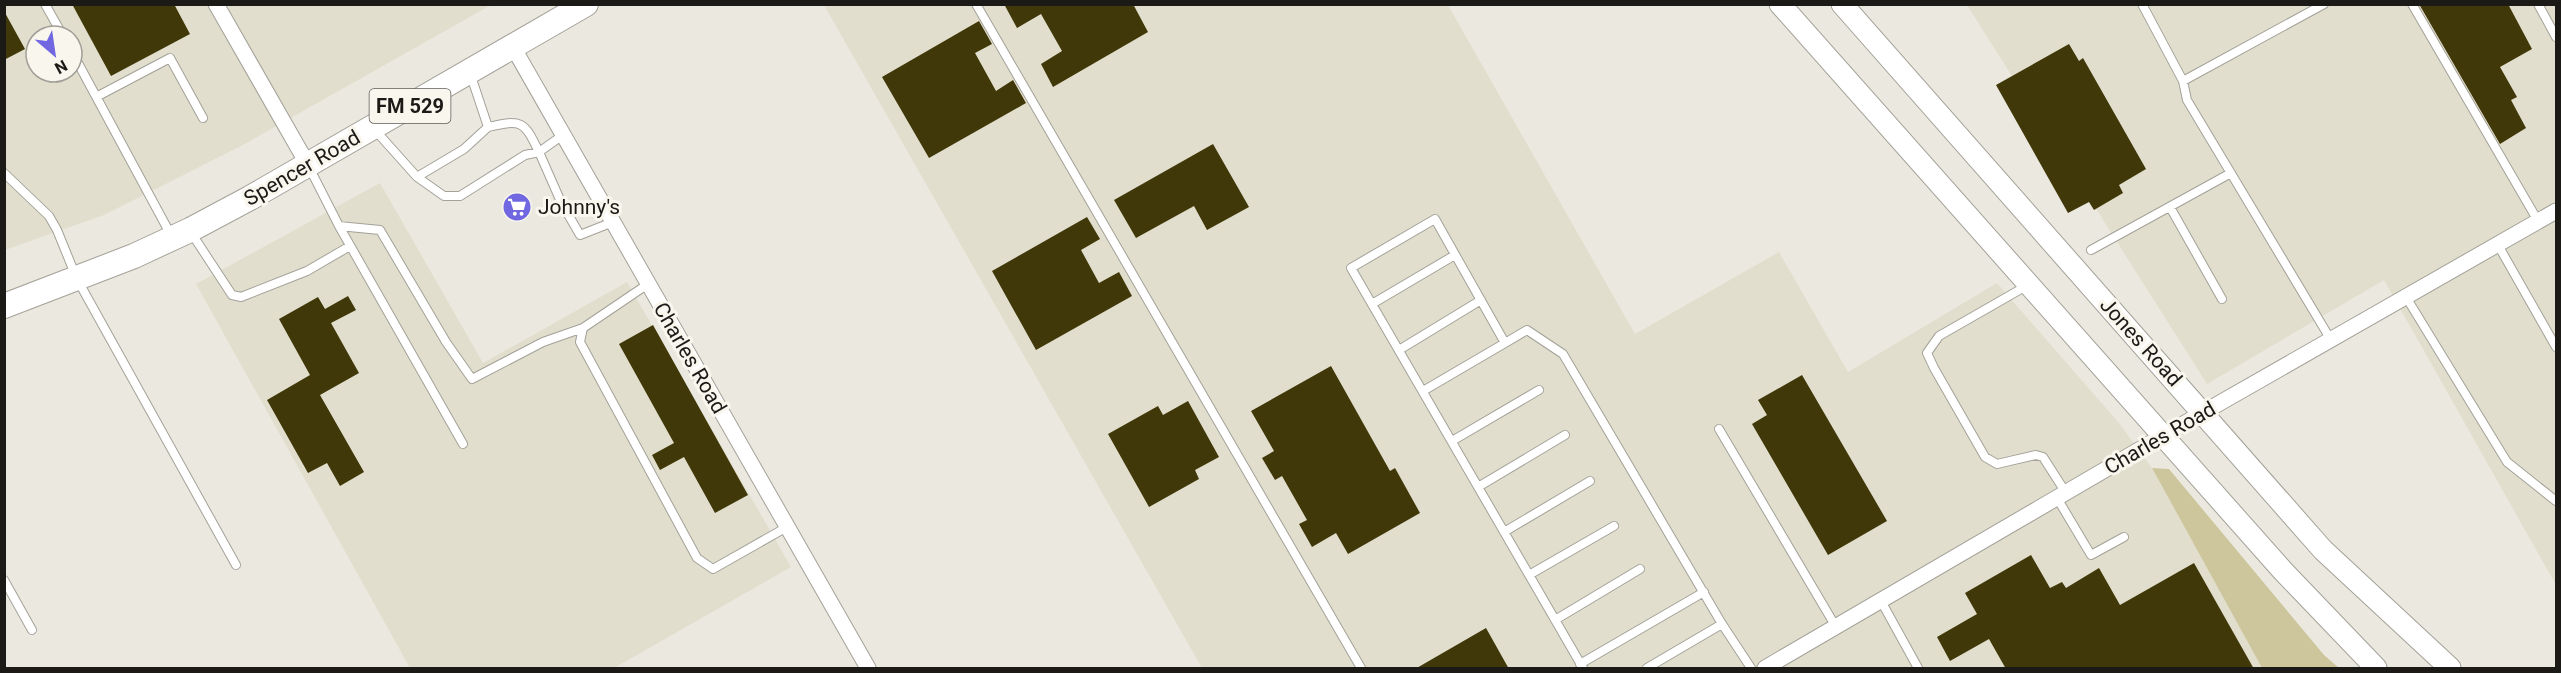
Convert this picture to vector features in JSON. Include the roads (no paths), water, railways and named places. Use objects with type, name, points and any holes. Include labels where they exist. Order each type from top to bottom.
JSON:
[{"type":"main road","name":"Spencer Road","points":[[4,306],[77,279],[181,234],[308,165],[586,4]]},
{"type":"main road","points":[[1780,4],[2283,571],[2376,669]]},
{"type":"main road","name":"Jones Road","points":[[1842,4],[2204,412],[2323,550],[2450,669]]},
{"type":"street","points":[[216,4],[308,165]]},
{"type":"street","name":"Charles Road","points":[[513,47],[868,669]]},
{"type":"street","name":"Charles Road","points":[[1766,669],[2204,412],[2556,211]]},
{"type":"lane","points":[[45,4],[56,24]]},
{"type":"lane","points":[[976,4],[1361,669]]},
{"type":"lane","points":[[2142,4],[2183,81],[2187,100],[2331,340]]},
{"type":"lane","points":[[2183,81],[2324,4]]},
{"type":"lane","points":[[2412,4],[2538,221]]},
{"type":"lane","points":[[2538,4],[2556,37]]},
{"type":"lane","points":[[98,96],[170,58],[202,118]]},
{"type":"lane","points":[[84,72],[181,234],[232,295],[241,297],[308,271],[350,246]]},
{"type":"lane","points":[[470,72],[488,127]]},
{"type":"lane","points":[[417,177],[464,149],[488,127],[514,121],[522,125],[539,152],[561,202],[580,235],[613,222]]},
{"type":"lane","points":[[373,128],[417,177],[444,196],[460,196],[525,155],[539,152],[563,135]]},
{"type":"lane","points":[[308,165],[350,246],[463,444]]},
{"type":"lane","points":[[4,172],[49,216],[77,279],[236,565]]},
{"type":"lane","points":[[2091,250],[2231,173]]},
{"type":"lane","points":[[2170,207],[2222,299]]},
{"type":"lane","points":[[1505,343],[1435,219],[1350,268],[1582,666],[1704,592]]},
{"type":"lane","points":[[339,226],[380,230],[446,342],[472,379],[543,342],[583,328],[648,284]]},
{"type":"lane","points":[[2498,245],[2556,347]]},
{"type":"lane","points":[[1372,304],[1455,255]]},
{"type":"lane","points":[[2029,284],[1939,336],[1928,352],[1934,368],[1984,457],[1997,464],[2036,455],[2043,457],[2091,555],[2124,537]]},
{"type":"lane","points":[[2406,297],[2507,462],[2556,501]]},
{"type":"lane","points":[[1399,350],[1481,300]]},
{"type":"lane","points":[[583,328],[580,342],[697,558],[713,569],[787,528]]},
{"type":"lane","points":[[1423,391],[1527,330],[1563,354],[1722,624],[1751,669]]},
{"type":"lane","points":[[1452,441],[1539,390]]},
{"type":"lane","points":[[1719,429],[1836,627]]},
{"type":"lane","points":[[1478,487],[1565,435]]},
{"type":"lane","points":[[1504,532],[1590,481]]},
{"type":"lane","points":[[1529,575],[1614,526]]},
{"type":"lane","points":[[1555,620],[1640,569]]},
{"type":"lane","points":[[4,580],[32,630]]},
{"type":"lane","points":[[1881,601],[1918,669]]},
{"type":"lane","points":[[1647,669],[1722,624]]},
{"type":"place","name":"Johnny's","points":[[517,207]]}]
